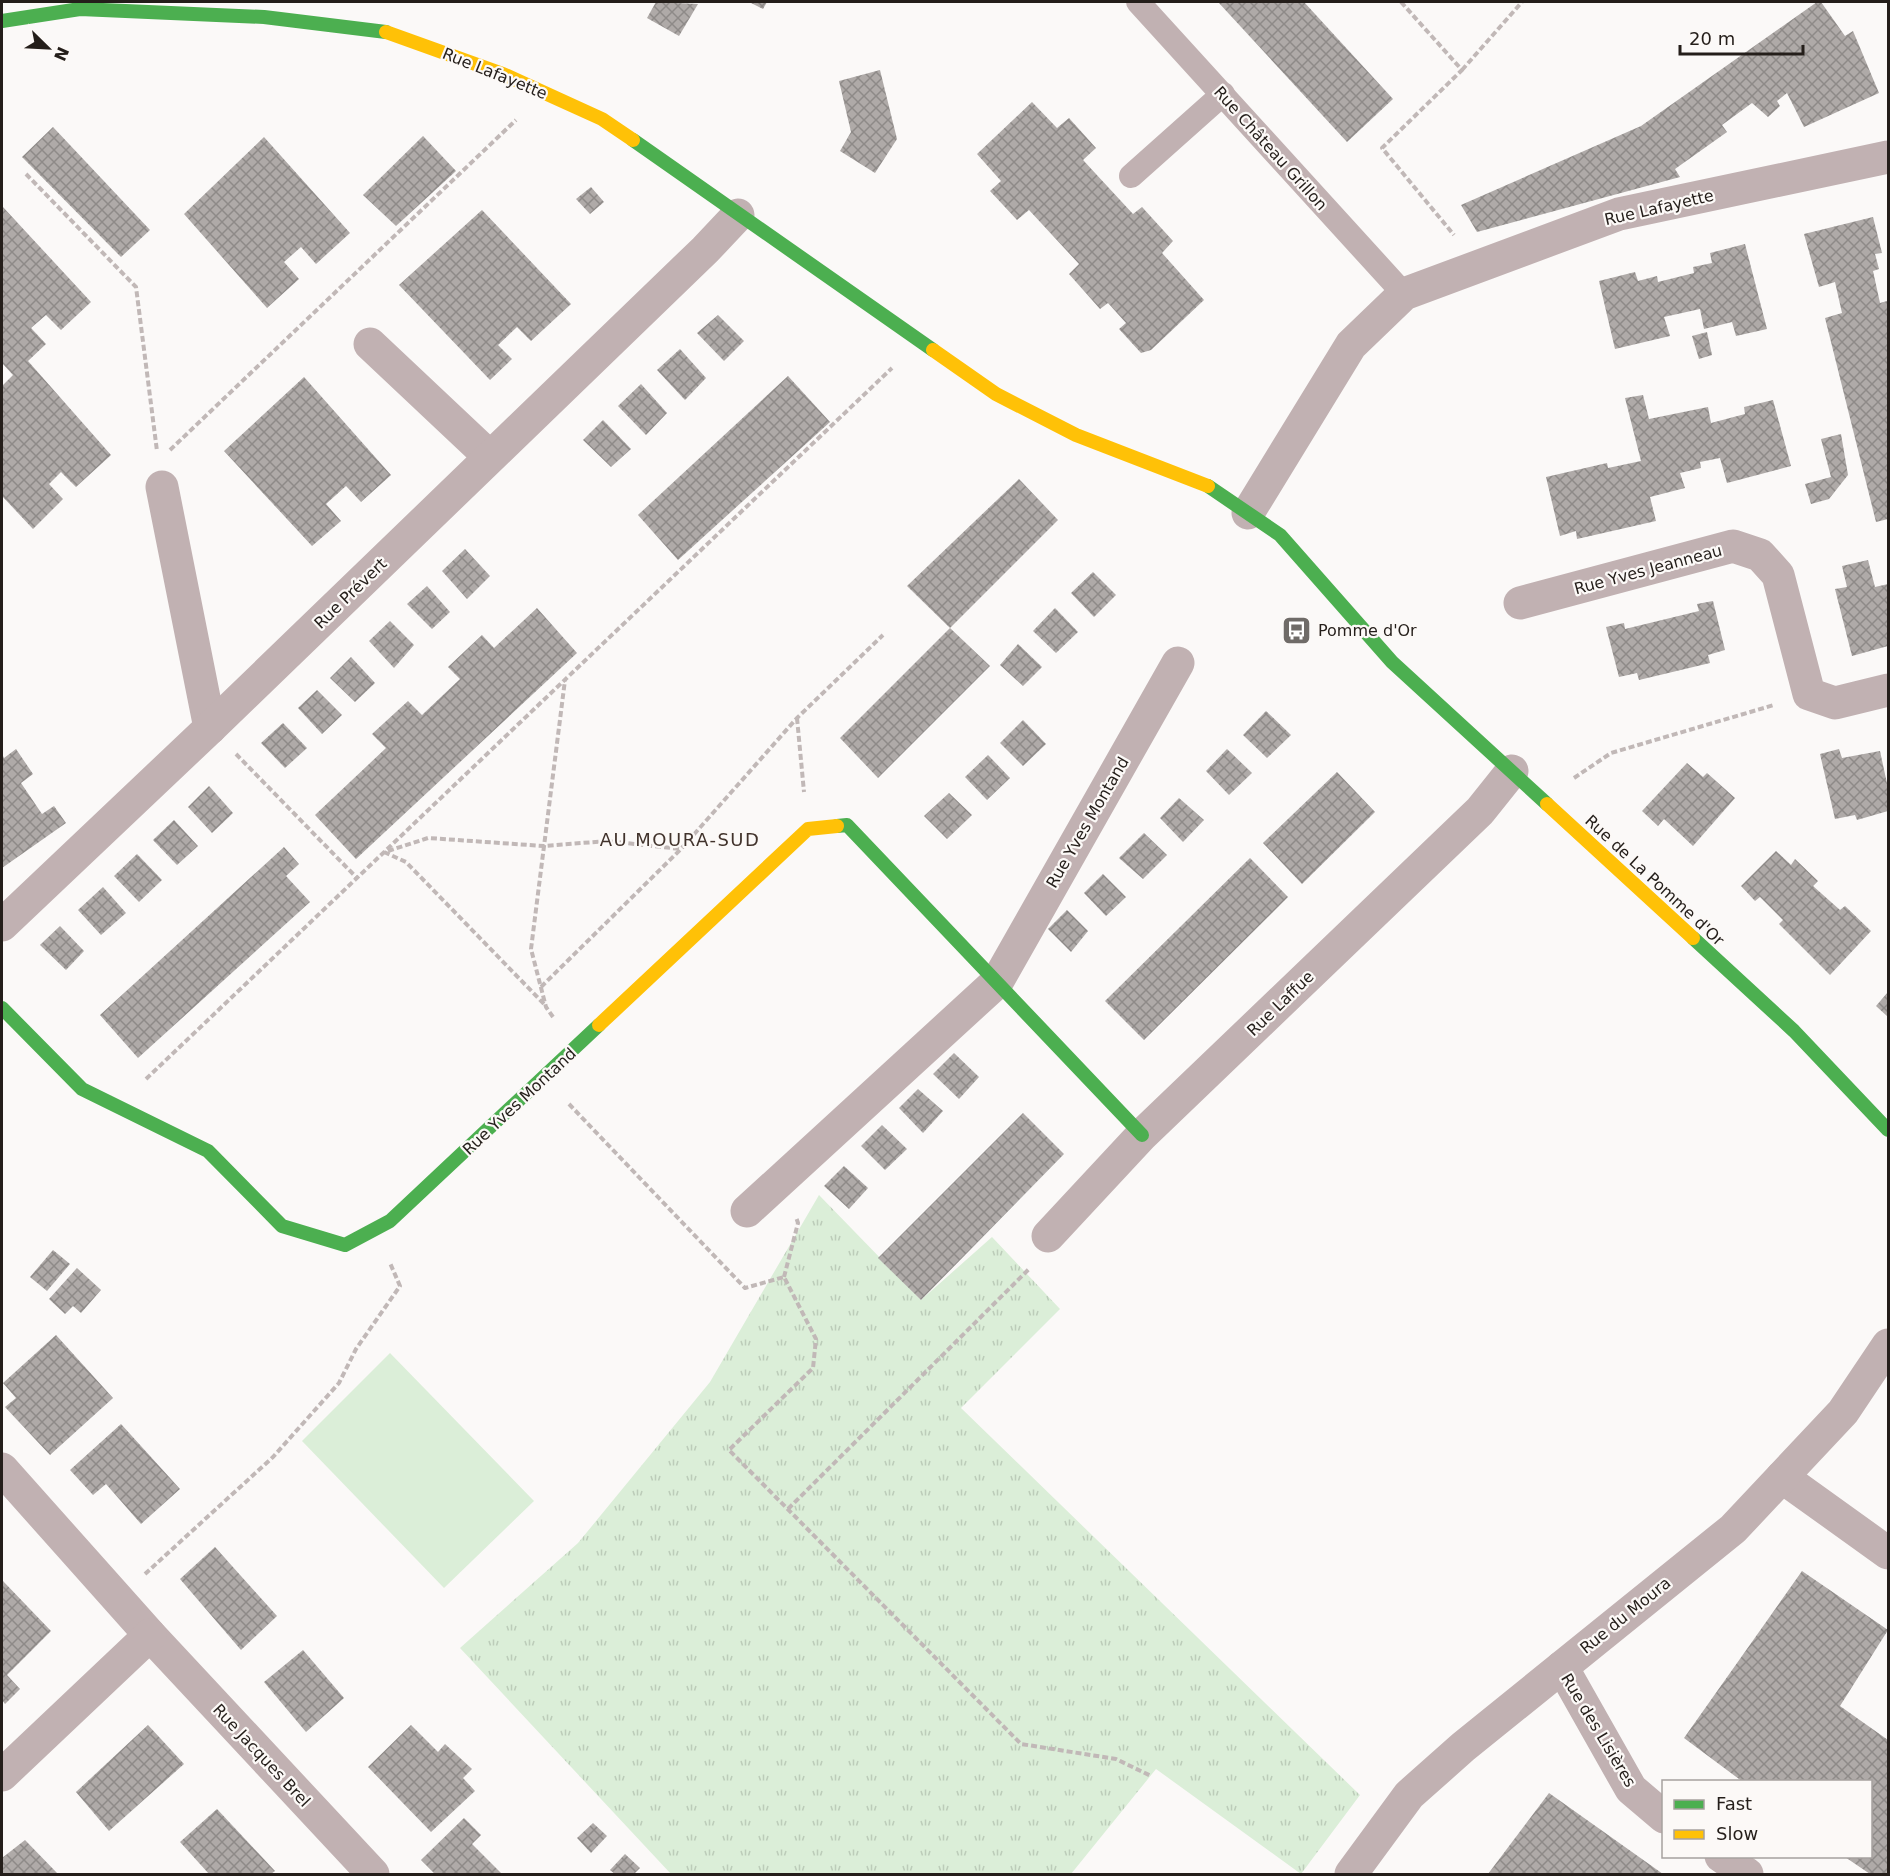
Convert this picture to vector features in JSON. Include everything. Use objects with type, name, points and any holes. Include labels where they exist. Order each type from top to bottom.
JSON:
[{"type":"street","name":"Rue Lafayette","points":[[2,21],[80,9],[264,17],[387,32],[503,74],[545,92],[602,119],[996,394],[1076,435],[1203,482],[1280,535],[1334,598]]},
{"type":"street","name":"Rue Lafayette","points":[[1404,294],[1618,214],[1888,157]]},
{"type":"street","name":"Rue Prévert","points":[[2,925],[210,728],[705,250],[738,215]]},
{"type":"street","points":[[1248,513],[1352,345],[1404,294]]},
{"type":"street","points":[[370,344],[490,457]]},
{"type":"street","points":[[160,474],[210,728]]},
{"type":"street","name":"Rue Yves Jeanneau","points":[[1520,603],[1733,546],[1760,555],[1778,575],[1809,694]]},
{"type":"street","name":"Rue de La Pomme d'Or","points":[[1334,598],[1392,662],[1794,1031],[1888,1130]]},
{"type":"street","name":"Rue Yves Montand","points":[[747,1211],[997,982],[1178,663]]},
{"type":"street","points":[[1809,694],[1835,703],[1888,690]]},
{"type":"street","name":"Rue Laffue","points":[[1048,1236],[1142,1135],[1480,811],[1512,771]]},
{"type":"street","points":[[808,829],[847,825],[1142,1135]]},
{"type":"street","name":"Rue Yves Montand","points":[[2,1008],[82,1089],[208,1151],[282,1226],[345,1245],[390,1221],[808,829]]},
{"type":"street","name":"Rue du Moura","points":[[1351,1875],[1409,1795],[1463,1747],[1733,1529],[1843,1412],[1888,1345]]},
{"type":"street","name":"Rue Jacques Brel","points":[[2,1469],[150,1635],[373,1875]]},
{"type":"street","points":[[1782,1477],[1888,1553]]},
{"type":"street","points":[[2,1775],[150,1635]]},
{"type":"street","name":"Rue des Lisières","points":[[1562,1667],[1631,1789],[1662,1814]]},
{"type":"street","points":[[1722,1858],[1747,1875]]},
{"type":"lane","name":"Rue Château Grillon","points":[[1138,2],[1404,294]]},
{"type":"lane","points":[[1131,176],[1223,94]]},
{"type":"path","points":[[1401,2],[1462,70]]},
{"type":"path","points":[[1479,265],[1382,148],[1462,70],[1522,2]]},
{"type":"path","points":[[160,474],[545,92]]},
{"type":"path","points":[[26,174],[136,287],[160,474]]},
{"type":"path","points":[[117,1106],[919,342]]},
{"type":"path","points":[[541,987],[681,849],[796,718],[883,635]]},
{"type":"path","points":[[546,1007],[531,949],[566,679]]},
{"type":"path","points":[[1572,780],[1611,753],[1809,694]]},
{"type":"path","points":[[796,718],[808,829]]},
{"type":"path","points":[[210,728],[357,878]]},
{"type":"path","points":[[384,852],[428,838],[544,846],[607,841],[681,849]]},
{"type":"path","points":[[384,852],[406,862],[546,1007],[576,1047]]},
{"type":"path","points":[[544,1077],[745,1288],[784,1277]]},
{"type":"path","points":[[787,1175],[798,1223],[784,1277],[816,1339],[813,1368],[729,1450],[1021,1744],[1116,1759],[1151,1776]]},
{"type":"path","points":[[118,1599],[273,1457],[339,1383],[356,1349],[400,1286],[375,1229]]},
{"type":"path","points":[[788,1509],[1028,1272],[1048,1236]]},
{"type":"green space","points":[[819,1195],[921,1300],[992,1237],[1060,1309],[961,1408],[1360,1795],[1301,1874],[1156,1769],[1071,1874],[671,1874],[460,1648],[578,1543],[710,1382]]},
{"type":"green space","points":[[390,1353],[534,1501],[444,1588],[302,1441]]},
{"type":"building","points":[[656,2],[698,4],[679,36],[647,18]]},
{"type":"building","points":[[749,2],[767,2],[763,9]]},
{"type":"building","points":[[1218,2],[1304,2],[1393,99],[1347,142]]},
{"type":"building","points":[[1817,2],[1821,2],[1845,36],[1853,31],[1879,93],[1804,127],[1787,93],[1777,101],[1780,106],[1768,117],[1752,103],[1722,125],[1727,132],[1675,169],[1680,177],[1477,232],[1461,205],[1641,126]]},
{"type":"building","points":[[880,70],[897,139],[875,173],[840,151],[851,132],[839,81]]},
{"type":"building","points":[[1032,102],[1057,128],[1069,118],[1096,148],[1083,160],[1133,214],[1142,207],[1173,241],[1162,253],[1204,300],[1151,350],[1141,353],[1119,329],[1126,323],[1108,303],[1100,309],[1069,274],[1079,264],[1029,210],[1017,220],[990,191],[1001,181],[977,154]]},
{"type":"building","points":[[53,127],[150,230],[121,257],[22,157]]},
{"type":"building","points":[[423,136],[456,171],[396,226],[363,195]]},
{"type":"building","points":[[264,137],[350,233],[316,264],[301,247],[284,262],[299,279],[267,308],[184,214]]},
{"type":"building","points":[[591,187],[604,202],[590,214],[576,199]]},
{"type":"building","points":[[2,206],[91,302],[61,330],[46,315],[31,328],[46,344],[28,361],[111,455],[76,487],[61,472],[49,484],[63,499],[33,529],[2,496],[2,386],[13,375],[2,363]]},
{"type":"building","points":[[482,210],[571,304],[531,341],[517,327],[498,345],[512,359],[490,380],[399,285]]},
{"type":"building","points":[[1873,217],[1882,253],[1875,254],[1879,269],[1873,271],[1880,303],[1887,301],[1888,306],[1888,519],[1876,522],[1825,318],[1842,313],[1835,282],[1819,287],[1804,234]]},
{"type":"building","points":[[1745,244],[1767,329],[1736,336],[1732,322],[1704,329],[1700,309],[1664,317],[1670,336],[1615,349],[1599,281],[1635,272],[1638,281],[1657,276],[1658,282],[1694,273],[1693,267],[1712,263],[1710,253]]},
{"type":"building","points":[[718,315],[744,341],[724,361],[697,333]]},
{"type":"building","points":[[1707,332],[1712,355],[1699,359],[1692,336]]},
{"type":"building","points":[[680,349],[706,378],[685,400],[657,370]]},
{"type":"building","points":[[788,376],[830,422],[678,560],[638,515]]},
{"type":"building","points":[[304,377],[391,475],[361,502],[346,486],[326,504],[341,521],[312,546],[224,451]]},
{"type":"building","points":[[641,384],[667,413],[646,435],[618,406]]},
{"type":"building","points":[[1643,395],[1649,419],[1708,407],[1711,423],[1745,414],[1744,407],[1773,400],[1791,466],[1727,483],[1720,458],[1700,462],[1701,468],[1680,473],[1685,488],[1650,497],[1656,521],[1577,539],[1576,531],[1560,536],[1546,477],[1607,463],[1608,468],[1641,461],[1625,398]]},
{"type":"building","points":[[603,420],[631,449],[611,467],[583,440]]},
{"type":"building","points":[[1841,434],[1848,475],[1829,499],[1811,504],[1805,484],[1831,477],[1821,439]]},
{"type":"building","points":[[1019,479],[1058,520],[950,628],[907,586]]},
{"type":"building","points":[[465,549],[490,576],[467,599],[442,571]]},
{"type":"building","points":[[1868,560],[1875,587],[1888,584],[1888,646],[1852,656],[1835,589],[1847,587],[1842,566]]},
{"type":"building","points":[[1093,572],[1116,595],[1094,617],[1071,593]]},
{"type":"building","points":[[427,586],[450,612],[432,629],[407,604]]},
{"type":"building","points":[[1713,601],[1725,650],[1708,655],[1710,663],[1639,680],[1637,673],[1619,677],[1606,627],[1624,623],[1625,629],[1699,611],[1697,604]]},
{"type":"building","points":[[537,608],[577,653],[356,859],[315,815],[386,748],[372,734],[408,701],[422,715],[460,679],[448,667],[482,635],[494,648]]},
{"type":"building","points":[[1055,608],[1078,632],[1056,653],[1033,631]]},
{"type":"building","points":[[390,621],[414,645],[394,668],[369,641]]},
{"type":"building","points":[[950,628],[990,666],[878,778],[840,738]]},
{"type":"building","points":[[1018,644],[1042,667],[1023,686],[1000,665]]},
{"type":"building","points":[[351,657],[375,683],[355,702],[330,678]]},
{"type":"building","points":[[317,690],[342,715],[322,734],[298,708]]},
{"type":"building","points":[[1266,711],[1291,735],[1267,758],[1243,735]]},
{"type":"building","points":[[1023,720],[1046,744],[1023,766],[1000,743]]},
{"type":"building","points":[[283,723],[307,748],[285,768],[261,743]]},
{"type":"building","points":[[16,749],[33,774],[21,783],[42,814],[54,806],[66,823],[2,868],[2,754],[4,758]]},
{"type":"building","points":[[1227,749],[1252,773],[1229,795],[1206,771]]},
{"type":"building","points":[[1839,749],[1842,758],[1880,751],[1888,788],[1888,811],[1857,820],[1855,815],[1835,819],[1820,754]]},
{"type":"building","points":[[988,755],[1010,778],[987,800],[965,777]]},
{"type":"building","points":[[1687,763],[1703,777],[1707,773],[1735,798],[1693,846],[1664,819],[1658,826],[1642,811]]},
{"type":"building","points":[[1337,772],[1375,812],[1302,884],[1263,843]]},
{"type":"building","points":[[209,786],[233,813],[212,833],[188,807]]},
{"type":"building","points":[[949,793],[972,815],[947,839],[924,816]]},
{"type":"building","points":[[1179,798],[1204,820],[1183,842],[1160,818]]},
{"type":"building","points":[[174,820],[198,846],[177,865],[153,840]]},
{"type":"building","points":[[1144,833],[1167,855],[1143,879],[1119,858]]},
{"type":"building","points":[[284,847],[299,864],[286,876],[310,902],[138,1058],[100,1015]]},
{"type":"building","points":[[1776,851],[1791,865],[1795,859],[1818,881],[1813,886],[1840,910],[1845,906],[1871,931],[1830,975],[1779,924],[1783,920],[1760,897],[1755,901],[1741,886]]},
{"type":"building","points":[[137,854],[162,880],[139,902],[114,876]]},
{"type":"building","points":[[1250,858],[1288,897],[1144,1040],[1105,1001]]},
{"type":"building","points":[[1103,874],[1126,897],[1106,916],[1084,893]]},
{"type":"building","points":[[103,887],[126,913],[101,935],[78,910]]},
{"type":"building","points":[[1067,910],[1088,931],[1071,952],[1048,929]]},
{"type":"building","points":[[60,926],[84,951],[66,970],[40,945]]},
{"type":"building","points":[[1888,992],[1888,1017],[1876,1006]]},
{"type":"building","points":[[954,1053],[979,1077],[959,1099],[933,1074]]},
{"type":"building","points":[[918,1089],[943,1111],[923,1133],[899,1108]]},
{"type":"building","points":[[1023,1113],[1064,1154],[921,1300],[878,1258]]},
{"type":"building","points":[[882,1125],[907,1149],[885,1170],[861,1146]]},
{"type":"building","points":[[844,1166],[868,1188],[849,1209],[824,1186]]},
{"type":"building","points":[[53,1250],[70,1264],[47,1291],[30,1277]]},
{"type":"building","points":[[77,1268],[101,1290],[81,1313],[73,1306],[65,1314],[49,1299]]},
{"type":"building","points":[[56,1335],[113,1398],[50,1455],[5,1407],[16,1398],[3,1383]]},
{"type":"building","points":[[121,1424],[180,1489],[141,1524],[106,1484],[93,1495],[70,1470]]},
{"type":"building","points":[[215,1547],[277,1616],[241,1650],[180,1579]]},
{"type":"building","points":[[1802,1571],[1888,1630],[1840,1706],[1888,1740],[1888,1874],[1870,1874],[1846,1858],[1872,1858],[1872,1780],[1740,1780],[1684,1738]]},
{"type":"building","points":[[2,1580],[51,1631],[7,1675],[20,1689],[5,1704],[2,1700]]},
{"type":"building","points":[[303,1650],[344,1698],[306,1732],[264,1682]]},
{"type":"building","points":[[148,1725],[184,1764],[109,1831],[76,1792]]},
{"type":"building","points":[[411,1725],[438,1752],[445,1744],[472,1769],[463,1778],[475,1791],[431,1832],[368,1767]]},
{"type":"building","points":[[1549,1793],[1663,1874],[1488,1874]]},
{"type":"building","points":[[217,1809],[275,1871],[271,1874],[209,1874],[180,1842]]},
{"type":"building","points":[[464,1818],[481,1835],[472,1844],[502,1874],[435,1874],[421,1860]]},
{"type":"building","points":[[593,1823],[607,1836],[591,1853],[577,1838]]},
{"type":"building","points":[[25,1840],[58,1874],[2,1874],[2,1858]]},
{"type":"building","points":[[625,1854],[640,1868],[634,1874],[615,1874],[610,1870]]},
{"type":"traffic: fast","points":[[2,21],[80,9],[264,17],[386,32]]},
{"type":"traffic: fast","points":[[633,140],[933,350]]},
{"type":"traffic: fast","points":[[1208,486],[1280,535],[1392,662],[1547,804]]},
{"type":"traffic: fast","points":[[837,826],[847,825],[1142,1135]]},
{"type":"traffic: fast","points":[[1693,938],[1794,1031],[1888,1130]]},
{"type":"traffic: fast","points":[[2,1008],[82,1089],[208,1151],[282,1226],[345,1245],[390,1221],[599,1025]]},
{"type":"traffic: slow","points":[[386,32],[503,74],[602,119],[633,140]]},
{"type":"traffic: slow","points":[[933,350],[996,394],[1076,435],[1208,486]]},
{"type":"traffic: slow","points":[[1547,804],[1693,938]]},
{"type":"traffic: slow","points":[[599,1025],[808,829],[837,826]]},
{"type":"place","name":"Pomme d'Or","points":[[1297,630]]},
{"type":"district","name":"AU MOURA-SUD","points":[[680,840]]}]
